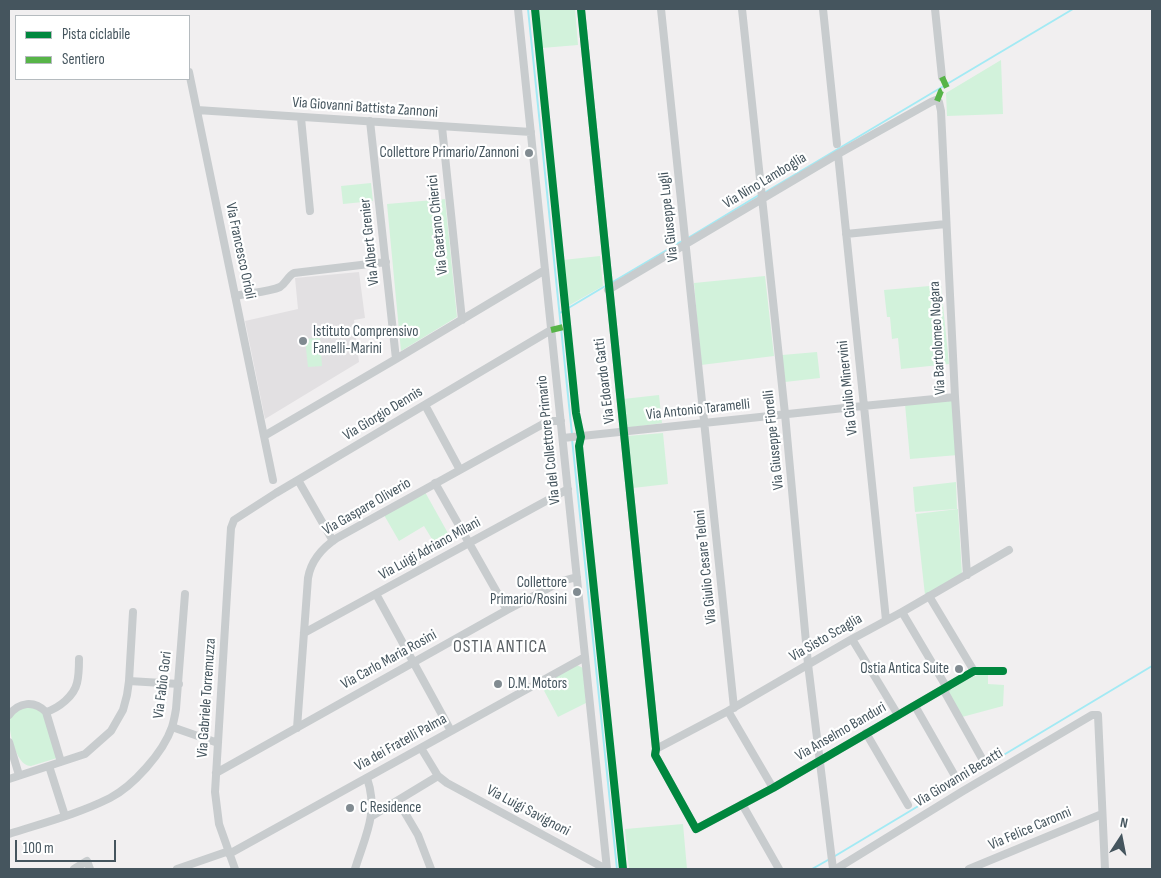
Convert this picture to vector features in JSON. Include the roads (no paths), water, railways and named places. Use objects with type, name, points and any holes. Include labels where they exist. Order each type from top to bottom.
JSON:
[{"type":"street","name":"Via del Collettore Primario","points":[[518,9],[607,869]]},
{"type":"street","name":"Via Edoardo Gatti","points":[[580,9],[608,290],[625,432],[655,755],[696,830]]},
{"type":"street","name":"Via Giuseppe Lugli","points":[[661,9],[705,423]]},
{"type":"street","name":"Via Giuseppe Fiorelli","points":[[742,9],[785,414],[808,664],[834,867]]},
{"type":"street","points":[[823,9],[837,144]]},
{"type":"street","points":[[935,9],[942,78]]},
{"type":"street","name":"Via Francesco Orioli","points":[[190,77],[273,480]]},
{"type":"street","name":"Via Nino Lamboglia","points":[[608,290],[838,154],[931,102],[937,101]]},
{"type":"street","name":"Via Bartolomeo Nogara","points":[[937,101],[940,103],[941,111],[955,398],[967,575]]},
{"type":"street","name":"Via Giovanni Battista Zannoni","points":[[197,110],[531,132]]},
{"type":"street","points":[[301,118],[310,211]]},
{"type":"street","name":"Via Albert Grenier","points":[[370,121],[396,360]]},
{"type":"street","name":"Via Gaetano Chierici","points":[[442,127],[462,320]]},
{"type":"street","name":"Via Giulio Minervini","points":[[838,154],[886,620]]},
{"type":"street","points":[[846,234],[946,224]]},
{"type":"street","points":[[235,296],[278,288],[294,273],[386,262]]},
{"type":"street","points":[[264,436],[396,360],[544,270]]},
{"type":"street","name":"Via Giorgio Dennis","points":[[232,526],[238,516],[551,330]]},
{"type":"street","name":"Via Antonio Taramelli","points":[[562,438],[955,398]]},
{"type":"street","points":[[425,405],[460,470]]},
{"type":"street","name":"Via Gaspare Oliverio","points":[[297,728],[310,570],[317,556],[332,541],[435,483],[543,424],[551,421],[561,421]]},
{"type":"street","name":"Via Giulio Cesare Teloni","points":[[705,423],[731,710]]},
{"type":"street","points":[[298,480],[332,541]]},
{"type":"street","points":[[435,483],[507,610]]},
{"type":"street","name":"Via Luigi Adriano Milani","points":[[304,633],[568,489]]},
{"type":"street","name":"Via Gabriele Torremuzza","points":[[232,526],[215,792],[217,815],[235,869]]},
{"type":"street","name":"Via Sisto Scaglia","points":[[656,750],[731,710],[1009,550]]},
{"type":"street","name":"Via Carlo Maria Rosini","points":[[216,773],[507,610],[562,581],[577,577]]},
{"type":"street","name":"Via Fabio Gori","points":[[9,834],[78,812],[112,797],[137,777],[164,743],[172,727],[179,684],[186,594]]},
{"type":"street","points":[[376,594],[451,731]]},
{"type":"street","points":[[930,596],[974,671],[1003,671]]},
{"type":"street","points":[[9,779],[85,754],[111,730],[122,710],[129,681],[133,612]]},
{"type":"street","points":[[902,612],[984,762]]},
{"type":"street","points":[[852,639],[898,715]]},
{"type":"street","name":"Via dei Fratelli Palma","points":[[177,869],[229,852],[586,657]]},
{"type":"street","points":[[46,712],[64,701],[75,689],[78,678],[79,659]]},
{"type":"street","name":"Via Anselmo Banduri","points":[[696,830],[773,788],[974,671]]},
{"type":"street","points":[[129,681],[179,684]]},
{"type":"street","points":[[9,715],[14,710],[27,704],[39,706],[46,712],[61,762]]},
{"type":"street","points":[[915,706],[955,776]]},
{"type":"street","points":[[731,710],[773,788]]},
{"type":"street","name":"Via Giovanni Becatti","points":[[834,867],[1092,715],[1098,715],[1102,814]]},
{"type":"street","points":[[172,727],[218,743]]},
{"type":"street","name":"Via Anselmo Banduri","points":[[866,733],[908,805]]},
{"type":"street","points":[[9,742],[20,776]]},
{"type":"street","points":[[372,816],[438,776],[421,748]]},
{"type":"street","points":[[50,766],[65,816]]},
{"type":"street","name":"Via Luigi Savignoni","points":[[438,776],[447,783],[607,869]]},
{"type":"street","points":[[355,869],[372,816],[372,798],[367,778]]},
{"type":"street","points":[[398,801],[418,835],[432,869]]},
{"type":"street","points":[[742,804],[779,869]]},
{"type":"street","points":[[1102,814],[1105,869]]},
{"type":"street","name":"Via Felice Caronni","points":[[969,869],[1102,814]]},
{"type":"street","points":[[74,869],[87,861],[90,869]]},
{"type":"waterway","points":[[528,9],[572,434]]},
{"type":"waterway","points":[[764,193],[1073,9]]},
{"type":"waterway","points":[[688,238],[759,195]]},
{"type":"waterway","points":[[611,283],[682,241]]},
{"type":"waterway","points":[[560,313],[607,285]]},
{"type":"waterway","points":[[572,439],[617,869]]},
{"type":"waterway","points":[[835,856],[1152,666]]},
{"type":"waterway","points":[[812,869],[828,860]]},
{"type":"place","name":"Collettore Primario/Zannoni","points":[[529,153]]},
{"type":"place","name":"Istituto Comprensivo Fanelli-Marini","points":[[303,341]]},
{"type":"place","name":"Collettore Primario/Rosini","points":[[577,592]]},
{"type":"place","name":"Ostia Antica Suite","points":[[959,669]]},
{"type":"place","name":"D.M. Motors","points":[[498,684]]},
{"type":"place","name":"C Residence","points":[[350,808]]},
{"type":"district","name":"OSTIA ANTICA","points":[[500,647]]}]
